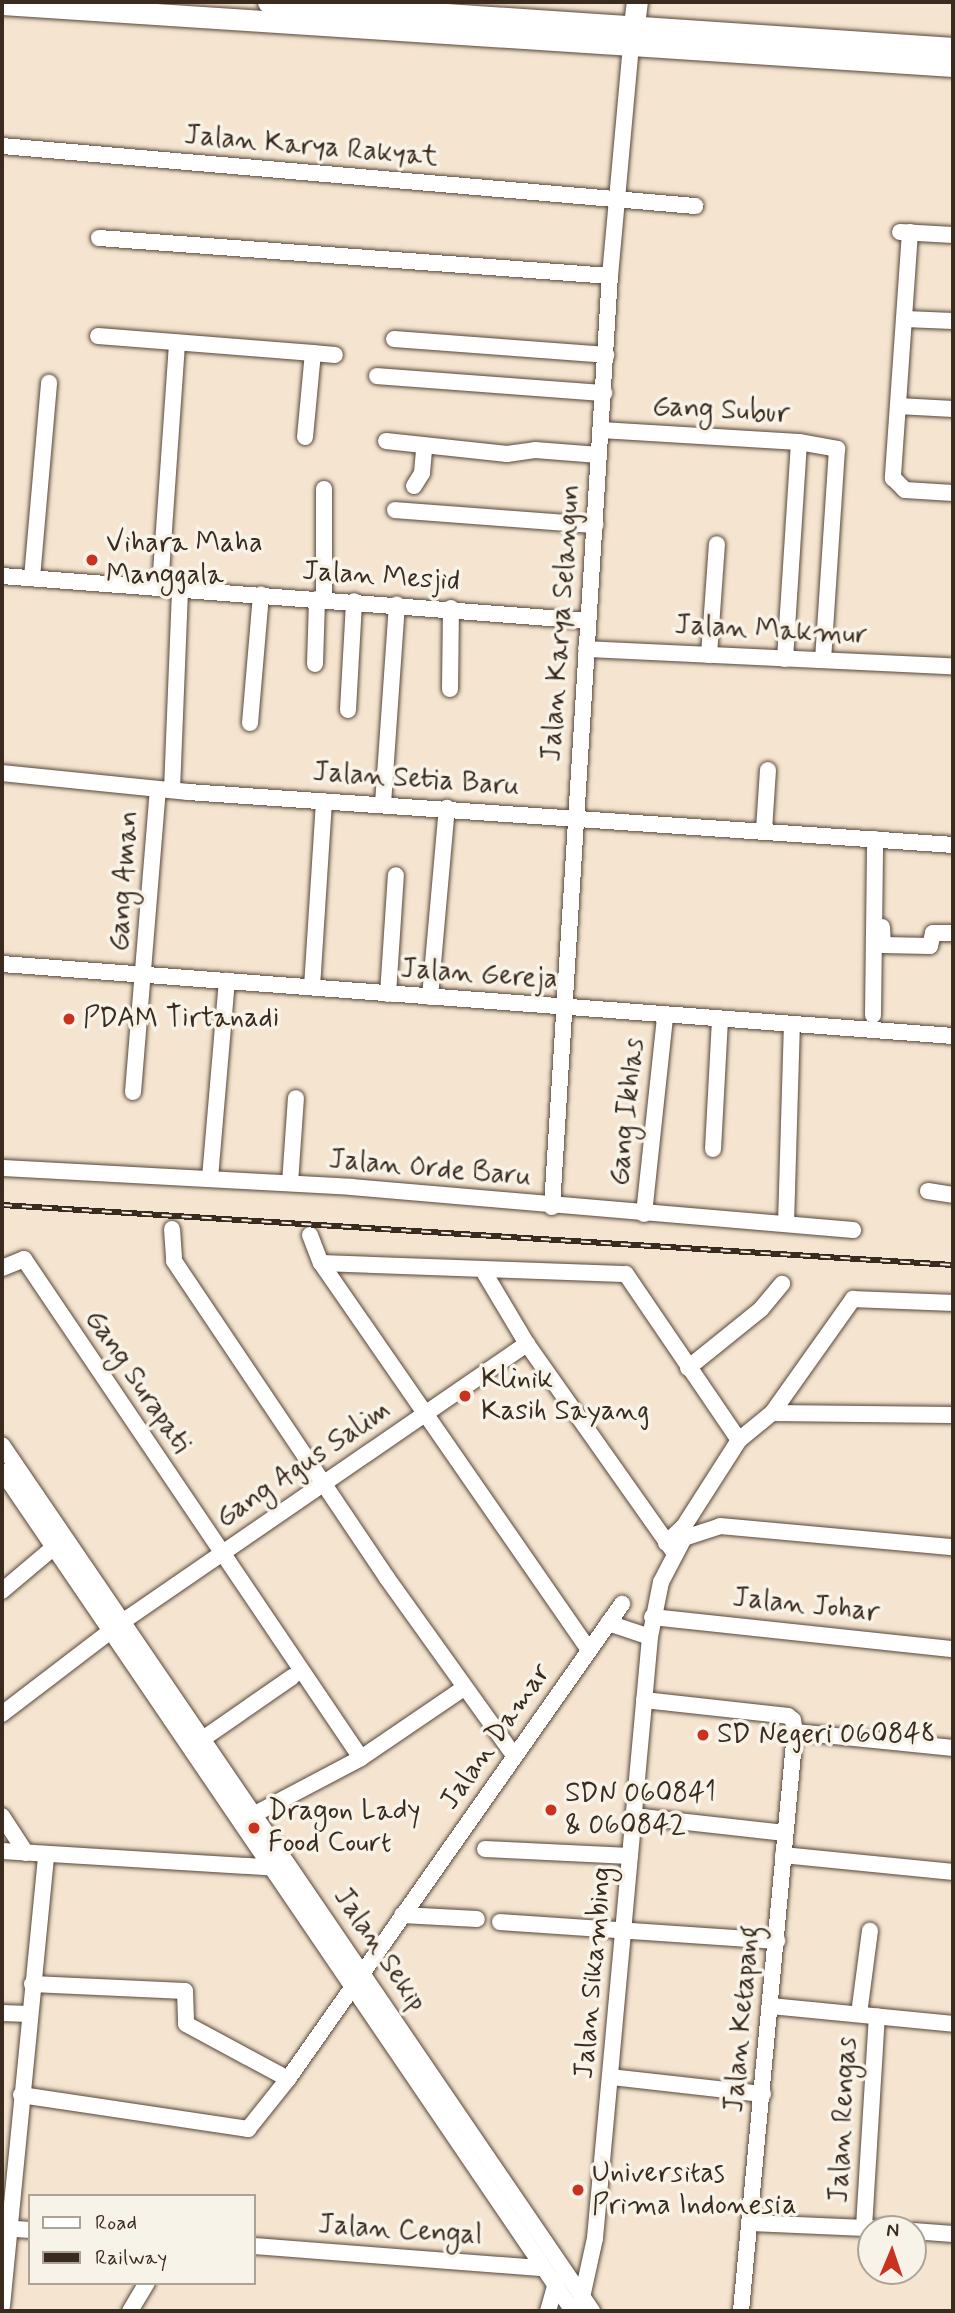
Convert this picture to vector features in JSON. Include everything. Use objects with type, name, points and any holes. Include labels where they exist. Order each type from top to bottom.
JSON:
[{"type":"main road","points":[[268,2],[953,66]]},
{"type":"main road","points":[[633,34],[637,2]]},
{"type":"main road","points":[[2,4],[254,12],[633,34],[953,48]]},
{"type":"street","name":"Jalan Karya Selangun","points":[[552,1207],[562,1007],[596,525],[610,276],[633,34]]},
{"type":"street","name":"Jalan Karya Rakyat","points":[[2,146],[616,197],[695,206]]},
{"type":"street","points":[[953,235],[905,232],[905,318],[895,483],[905,490],[953,492]]},
{"type":"street","points":[[99,238],[610,276]]},
{"type":"street","points":[[905,318],[953,321]]},
{"type":"street","points":[[98,336],[335,355]]},
{"type":"street","points":[[394,339],[606,355]]},
{"type":"street","points":[[160,587],[177,343]]},
{"type":"street","points":[[305,438],[313,353]]},
{"type":"street","points":[[377,376],[604,393]]},
{"type":"street","points":[[32,578],[49,383]]},
{"type":"street","points":[[898,406],[953,409]]},
{"type":"street","name":"Gang Subur","points":[[601,430],[799,442],[837,449],[823,660]]},
{"type":"street","points":[[386,441],[424,448],[599,455]]},
{"type":"street","points":[[785,659],[799,442]]},
{"type":"street","points":[[414,486],[422,473],[424,448]]},
{"type":"street","points":[[314,664],[320,599],[324,489]]},
{"type":"street","points":[[395,510],[596,525]]},
{"type":"street","points":[[709,655],[717,544]]},
{"type":"street","name":"Jalan Mesjid","points":[[2,576],[452,608],[588,621]]},
{"type":"street","name":"Gang Aman","points":[[133,1092],[165,790],[180,589]]},
{"type":"street","points":[[250,723],[261,594]]},
{"type":"street","points":[[348,710],[354,601]]},
{"type":"street","points":[[383,804],[397,604]]},
{"type":"street","points":[[450,689],[452,608]]},
{"type":"street","name":"Jalan Makmur","points":[[586,649],[953,666]]},
{"type":"street","points":[[764,830],[768,770]]},
{"type":"street","name":"Jalan Setia Baru","points":[[2,773],[165,790],[576,816],[953,845]]},
{"type":"street","points":[[312,988],[324,801]]},
{"type":"street","points":[[430,997],[447,808]]},
{"type":"street","points":[[873,1015],[875,839]]},
{"type":"street","points":[[388,994],[396,875]]},
{"type":"street","points":[[874,924],[882,926],[883,945],[930,946],[933,933],[953,933]]},
{"type":"street","name":"Jalan Gereja","points":[[2,964],[792,1026],[953,1032]]},
{"type":"street","points":[[210,1178],[227,982]]},
{"type":"street","name":"Gang Ikhlas","points":[[644,1214],[665,1016]]},
{"type":"street","points":[[713,1149],[720,1020]]},
{"type":"street","points":[[786,1224],[792,1026]]},
{"type":"street","points":[[290,1183],[296,1098]]},
{"type":"street","name":"Jalan Orde Baru","points":[[2,1168],[290,1183],[552,1207],[853,1230]]},
{"type":"street","points":[[928,1191],[953,1195]]},
{"type":"street","points":[[172,1229],[174,1261],[464,1688],[513,1754]]},
{"type":"street","points":[[310,1235],[321,1263],[589,1650]]},
{"type":"street","name":"Gang Surapati","points":[[2,1269],[24,1259],[221,1554]]},
{"type":"street","points":[[321,1263],[484,1272],[626,1274],[739,1440]]},
{"type":"street","points":[[484,1272],[527,1345],[670,1548],[739,1440],[772,1413],[849,1303],[864,1297],[953,1303]]},
{"type":"street","points":[[688,1368],[761,1309],[782,1284]]},
{"type":"street","name":"Gang Agus Salim","points":[[2,1714],[111,1629],[527,1345]]},
{"type":"street","points":[[772,1413],[953,1415]]},
{"type":"street","name":"Jalan Sekip","points":[[2,1445],[204,1738],[253,1815],[280,1867]]},
{"type":"street","name":"Jalan Sekip","points":[[2,1471],[357,1979],[443,2119],[542,2268],[555,2285],[582,2308]]},
{"type":"street","name":"Jalan Sikambing","points":[[582,2308],[595,2238],[652,1617],[670,1548],[687,1536],[720,1526],[953,1547]]},
{"type":"street","points":[[2,1591],[54,1547]]},
{"type":"street","points":[[221,1554],[361,1758]]},
{"type":"street","name":"Jalan Damar","points":[[21,2095],[242,2131],[288,2079],[513,1754],[622,1604]]},
{"type":"street","name":"Jalan Johar","points":[[652,1617],[953,1649]]},
{"type":"street","points":[[608,1623],[650,1637]]},
{"type":"street","points":[[204,1738],[292,1677]]},
{"type":"street","points":[[253,1815],[361,1758],[464,1688]]},
{"type":"street","points":[[644,1700],[788,1716],[795,1732],[953,1748]]},
{"type":"street","name":"Jalan Ketapang","points":[[741,2311],[795,1732]]},
{"type":"street","points":[[2,1816],[26,1853]]},
{"type":"street","points":[[633,1816],[785,1833]]},
{"type":"street","points":[[485,1849],[630,1856]]},
{"type":"street","points":[[2,1851],[280,1867]]},
{"type":"street","points":[[2,2306],[5,2229],[46,1855]]},
{"type":"street","points":[[783,1855],[953,1872]]},
{"type":"street","points":[[402,1915],[477,1919]]},
{"type":"street","points":[[500,1922],[777,1941]]},
{"type":"street","points":[[859,2014],[870,1931]]},
{"type":"street","name":"Jalan Sekip","points":[[357,1979],[458,2109],[498,2176],[563,2267],[582,2308]]},
{"type":"street","points":[[32,1984],[185,1991],[186,2024],[288,2079]]},
{"type":"street","points":[[771,2006],[953,2024]]},
{"type":"street","points":[[2,2013],[29,2014]]},
{"type":"street","name":"Jalan Rengas","points":[[865,2215],[877,2016]]},
{"type":"street","points":[[611,2077],[763,2094]]},
{"type":"street","points":[[443,2119],[458,2109]]},
{"type":"street","points":[[751,2223],[857,2227]]},
{"type":"street","points":[[5,2229],[28,2230]]},
{"type":"street","points":[[927,2232],[953,2234]]},
{"type":"street","name":"Jalan Cengal","points":[[256,2246],[542,2268]]},
{"type":"street","points":[[548,2311],[563,2267]]},
{"type":"street","points":[[130,2311],[146,2285]]},
{"type":"railway","points":[[2,1205],[953,1265]]},
{"type":"place","name":"Vihara Maha Manggala","points":[[92,560]]},
{"type":"place","name":"PDAM Tirtanadi","points":[[69,1019]]},
{"type":"place","name":"Klinik Kasih Sayang","points":[[465,1396]]},
{"type":"place","name":"SD Negeri 060848","points":[[703,1735]]},
{"type":"place","name":"SDN 060841 & 060842","points":[[551,1810]]},
{"type":"place","name":"Dragon Lady Food Court","points":[[254,1828]]},
{"type":"place","name":"Universitas Prima Indonesia","points":[[578,2190]]}]
